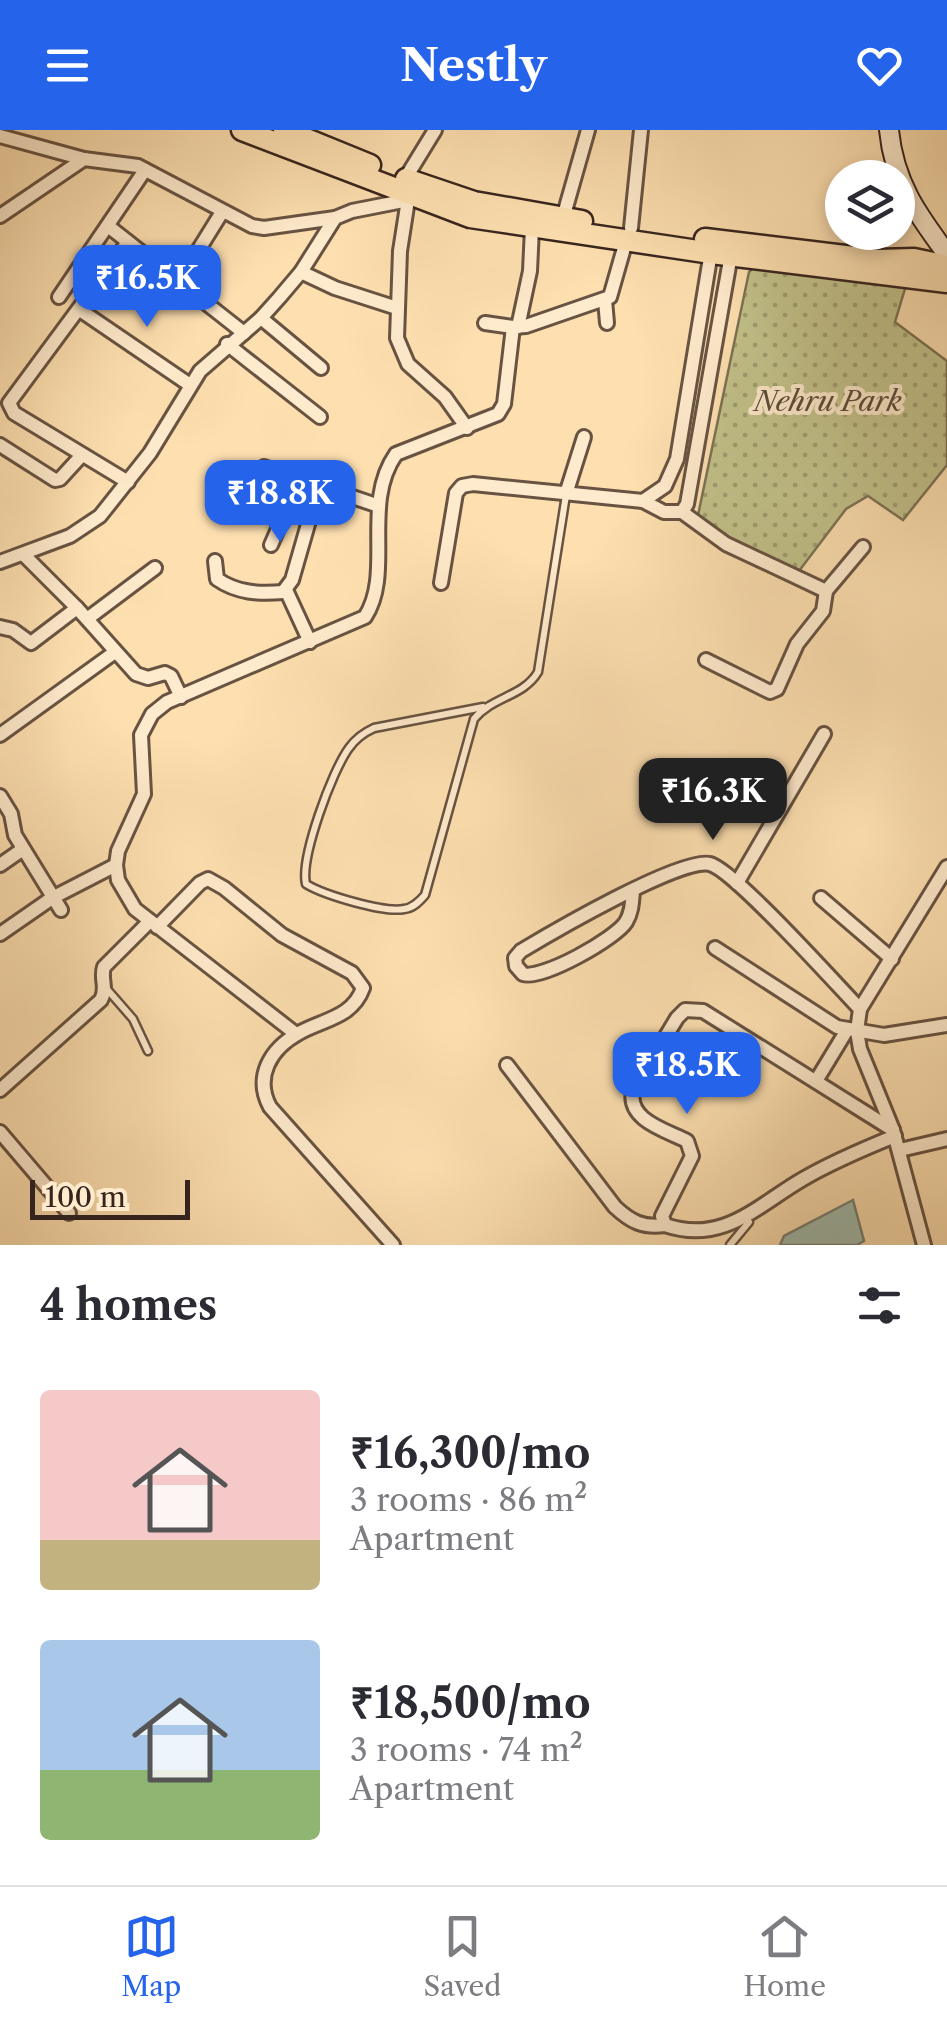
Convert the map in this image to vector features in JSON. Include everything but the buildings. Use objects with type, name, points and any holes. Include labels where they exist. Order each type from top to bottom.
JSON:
[{"type":"main road","points":[[242,130],[470,217],[532,228],[629,234],[947,282]]},
{"type":"main road","points":[[284,130],[408,191],[563,218],[629,234]]},
{"type":"main road","points":[[722,248],[878,260],[914,259],[947,266]]},
{"type":"street","points":[[435,130],[408,191],[401,238],[398,338],[408,364],[445,397],[467,428]]},
{"type":"street","points":[[563,218],[588,130]]},
{"type":"street","points":[[485,323],[515,327],[605,300],[614,288],[629,234],[641,130]]},
{"type":"street","points":[[889,130],[898,174],[912,208],[947,254]]},
{"type":"street","points":[[2,139],[145,170],[241,222],[264,228],[335,218],[408,191]]},
{"type":"street","points":[[0,216],[84,158]]},
{"type":"street","points":[[59,297],[145,170]]},
{"type":"street","points":[[178,283],[222,212]]},
{"type":"street","points":[[0,562],[84,530],[100,516],[128,482],[190,385],[227,344],[261,318],[301,272],[335,218]]},
{"type":"street","points":[[108,226],[244,333]]},
{"type":"street","points":[[296,1034],[153,924],[124,895],[116,865],[118,851],[144,794],[144,724],[167,702],[358,622],[372,607],[378,506],[386,468],[396,454],[489,420],[504,404],[515,327],[530,271],[532,228]]},
{"type":"street","points":[[128,242],[9,403],[14,413],[128,482]]},
{"type":"street","points":[[643,502],[665,486],[677,458],[722,248]]},
{"type":"street","points":[[682,512],[688,504],[722,248]]},
{"type":"street","points":[[301,272],[335,288],[397,308]]},
{"type":"street","points":[[605,300],[607,323]]},
{"type":"street","points":[[80,310],[190,385]]},
{"type":"street","points":[[261,318],[321,368]]},
{"type":"street","points":[[227,344],[320,417]]},
{"type":"street","points":[[566,494],[584,437]]},
{"type":"street","points":[[0,445],[55,480],[82,455]]},
{"type":"street","points":[[264,467],[378,506]]},
{"type":"street","points":[[271,545],[300,479]]},
{"type":"street","points":[[441,582],[456,493],[462,486],[473,484],[643,502],[664,512],[682,512],[726,544],[826,592]]},
{"type":"street","points":[[286,590],[319,486]]},
{"type":"street","points":[[706,660],[770,692],[777,689],[797,644],[823,610],[826,592],[863,547]]},
{"type":"street","points":[[23,554],[142,678],[159,673],[170,676],[181,696]]},
{"type":"street","points":[[215,561],[217,579],[226,585],[260,593],[286,590]]},
{"type":"street","points":[[88,619],[155,568]]},
{"type":"street","points":[[286,590],[310,642]]},
{"type":"street","points":[[0,627],[13,630],[31,643],[77,608]]},
{"type":"street","points":[[0,735],[115,652]]},
{"type":"street","points":[[737,882],[824,734]]},
{"type":"street","points":[[0,796],[23,849],[57,904]]},
{"type":"street","points":[[0,865],[23,849]]},
{"type":"street","points":[[633,891],[627,920],[612,937],[538,976],[523,974],[516,966],[521,951],[633,891],[701,864],[721,869],[737,882],[860,1010]]},
{"type":"street","points":[[0,934],[57,904],[116,865]]},
{"type":"street","points":[[816,1081],[852,1030],[860,1010],[947,867]]},
{"type":"street","points":[[0,1090],[101,1000],[104,967],[208,879],[282,935],[352,973],[363,988],[351,1008],[296,1034],[268,1064],[262,1092],[270,1106],[393,1245]]},
{"type":"street","points":[[821,898],[892,958]]},
{"type":"street","points":[[715,948],[816,1014],[852,1030],[884,1034],[947,1026]]},
{"type":"street","points":[[666,1225],[664,1208],[688,1166],[692,1147],[640,1116],[633,1110],[631,1100],[685,1010],[703,1011],[816,1081],[896,1139]]},
{"type":"street","points":[[852,1030],[896,1139],[924,1245]]},
{"type":"street","points":[[507,1064],[615,1207],[641,1226],[666,1225],[690,1237],[749,1222],[796,1183],[830,1164],[896,1139],[947,1139]]},
{"type":"street","points":[[0,1132],[69,1212]]},
{"type":"lane","points":[[483,707],[374,728],[359,736],[338,768],[306,856],[306,884],[319,892],[391,909],[405,910],[425,896],[474,718],[496,699],[522,690],[538,672],[566,494]]},
{"type":"lane","points":[[105,987],[133,1018],[148,1050]]},
{"type":"lane","points":[[730,1245],[749,1222]]},
{"type":"green space","name":"Nehru Park","points":[[758,263],[907,282],[895,322],[947,361],[947,465],[903,520],[868,496],[846,509],[796,575],[697,520],[749,272]]},
{"type":"shaded area","points":[[853,1200],[864,1241],[857,1245],[780,1245],[784,1236]]}]
